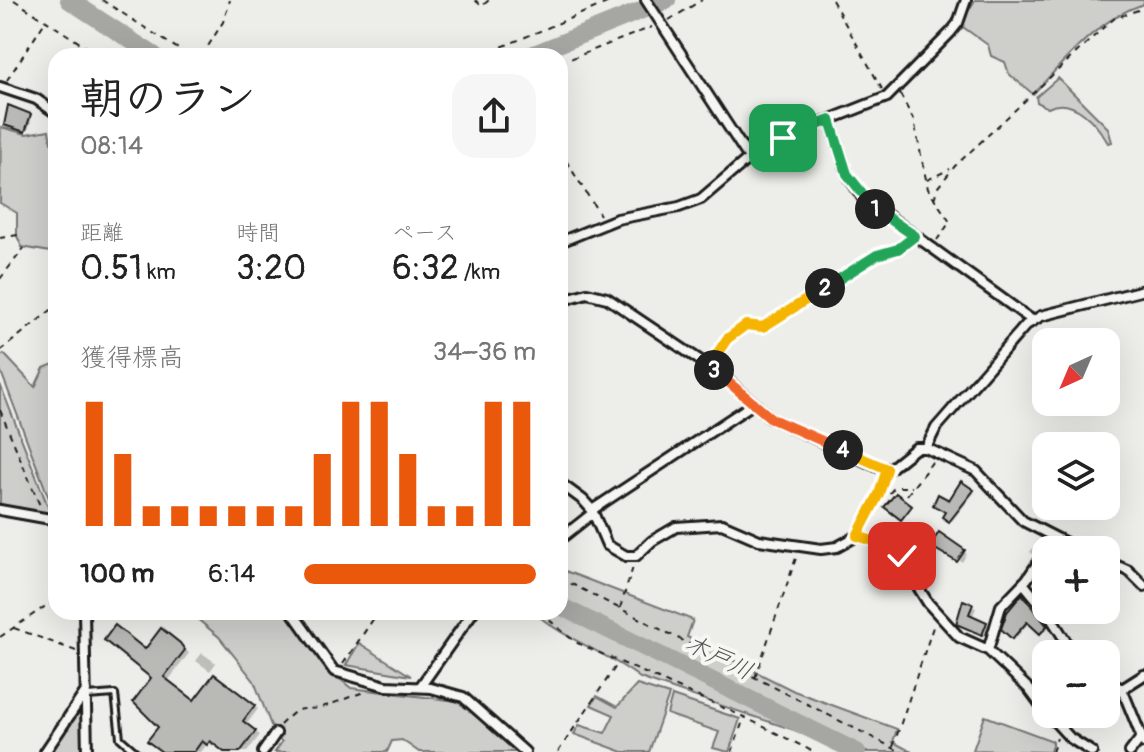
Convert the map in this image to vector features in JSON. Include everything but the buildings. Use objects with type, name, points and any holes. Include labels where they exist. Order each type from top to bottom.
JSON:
[{"type":"street","points":[[646,0],[749,158]]},
{"type":"street","points":[[568,239],[605,223],[692,203],[710,193],[749,158],[783,138],[887,97],[958,23],[966,0]]},
{"type":"street","points":[[1,87],[36,99],[48,107]]},
{"type":"street","points":[[830,120],[847,174],[862,197],[1033,321]]},
{"type":"street","points":[[926,448],[936,428],[1033,321],[1041,316],[1144,290]]},
{"type":"street","points":[[568,299],[596,293],[709,366],[753,404],[795,431],[887,469],[916,448],[938,453],[987,479],[1023,521],[1048,536]]},
{"type":"street","points":[[568,532],[592,512],[753,404]]},
{"type":"street","points":[[568,490],[592,512],[607,545],[614,552],[636,556],[671,528],[722,524],[745,536],[800,546],[831,549],[857,536],[897,550],[938,614],[959,637],[988,650],[1032,693]]},
{"type":"street","points":[[0,510],[48,518]]},
{"type":"street","points":[[1120,567],[1129,571],[1144,586]]},
{"type":"street","points":[[988,650],[1001,606],[1032,570]]},
{"type":"street","points":[[1023,583],[1065,640]]},
{"type":"street","points":[[84,620],[87,752]]},
{"type":"street","points":[[297,620],[325,663],[338,673],[379,684],[420,687],[463,697],[525,752]]},
{"type":"street","points":[[420,687],[467,620]]},
{"type":"street","points":[[1130,752],[1142,741],[1122,689],[1144,675]]},
{"type":"street","points":[[45,752],[86,693]]},
{"type":"street","points":[[1060,728],[1092,752]]},
{"type":"street","points":[[263,752],[276,733]]},
{"type":"lane","points":[[86,693],[115,694],[120,738],[136,752]]},
{"type":"path","points":[[14,0],[88,48]]},
{"type":"path","points":[[102,0],[177,48]]},
{"type":"path","points":[[207,48],[223,22],[230,0]]},
{"type":"path","points":[[475,0],[482,6],[489,0]]},
{"type":"path","points":[[499,48],[614,0]]},
{"type":"path","points":[[568,60],[661,24],[702,0]]},
{"type":"path","points":[[832,0],[887,97]]},
{"type":"path","points":[[934,199],[938,187],[955,166],[1104,27],[1115,18],[1144,8]]},
{"type":"path","points":[[1,87],[46,21]]},
{"type":"path","points":[[897,88],[914,121],[926,180],[934,199],[950,222],[931,247]]},
{"type":"path","points":[[568,164],[605,223]]},
{"type":"path","points":[[926,180],[955,166]]},
{"type":"path","points":[[0,238],[18,235]]},
{"type":"path","points":[[709,366],[727,339],[746,325],[763,327],[877,255],[898,249],[915,236]]},
{"type":"path","points":[[0,279],[24,248]]},
{"type":"path","points":[[0,351],[48,312]]},
{"type":"path","points":[[0,410],[45,517]]},
{"type":"path","points":[[907,495],[938,453]]},
{"type":"path","points":[[857,536],[878,496],[887,469]]},
{"type":"path","points":[[878,496],[887,496],[895,487],[914,487]]},
{"type":"path","points":[[755,679],[800,546]]},
{"type":"path","points":[[620,609],[636,556]]},
{"type":"path","points":[[568,582],[901,752]]},
{"type":"path","points":[[0,637],[48,605]]},
{"type":"path","points":[[893,748],[938,614]]},
{"type":"path","points":[[338,673],[373,620]]},
{"type":"path","points":[[549,620],[575,642],[744,717],[814,752]]},
{"type":"path","points":[[14,628],[83,652]]},
{"type":"path","points":[[558,752],[619,662]]},
{"type":"path","points":[[276,733],[300,708],[324,707],[379,684]]},
{"type":"path","points":[[732,752],[744,717]]},
{"type":"path","points":[[1052,752],[1060,728]]},
{"type":"shaded area","points":[[975,0],[1144,0],[1144,4],[1127,10],[1097,30],[1033,94],[1009,74],[1005,62],[991,56],[988,45],[960,25]]},
{"type":"shaded area","points":[[1058,78],[1108,128],[1112,142],[1108,143],[1091,120],[1075,108],[1057,105],[1048,108],[1037,102],[1036,97]]},
{"type":"shaded area","points":[[1,127],[26,134],[48,130],[48,252],[22,247],[17,236],[17,213],[0,203]]},
{"type":"shaded area","points":[[4,354],[35,387],[44,368],[48,366],[48,496],[0,369],[0,356]]},
{"type":"shaded area","points":[[0,384],[48,507],[48,516],[0,506]]},
{"type":"shaded area","points":[[568,572],[693,620],[687,637],[794,691],[897,729],[893,742],[912,752],[859,752],[640,678],[544,620],[568,620]]},
{"type":"shaded area","points":[[199,620],[293,620],[322,664],[351,688],[457,701],[521,752],[419,752],[402,740],[392,741],[387,752],[275,752],[282,742],[275,736],[254,681],[219,637]]},
{"type":"shaded area","points":[[359,643],[411,676],[346,665]]},
{"type":"shaded area","points":[[637,685],[669,695],[649,752],[623,752],[574,734],[579,725],[605,733],[614,715],[591,705],[597,696],[617,707]]},
{"type":"shaded area","points":[[672,696],[740,719],[729,752],[713,748],[719,732],[667,714]]},
{"type":"shaded area","points":[[83,699],[82,752],[48,752]]},
{"type":"shaded area","points":[[985,716],[1053,741],[1050,752],[973,750]]},
{"type":"waterway","points":[[69,0],[143,48]]},
{"type":"waterway","points":[[549,48],[667,0]]},
{"type":"waterway","name":"木戸川","points":[[568,610],[857,752]]},
{"type":"route","points":[[783,138],[830,120],[852,184],[873,208],[915,236],[898,249],[877,255],[763,327],[746,325],[727,339],[709,366],[772,419],[887,469],[879,494],[857,536],[893,547],[902,556]]}]
